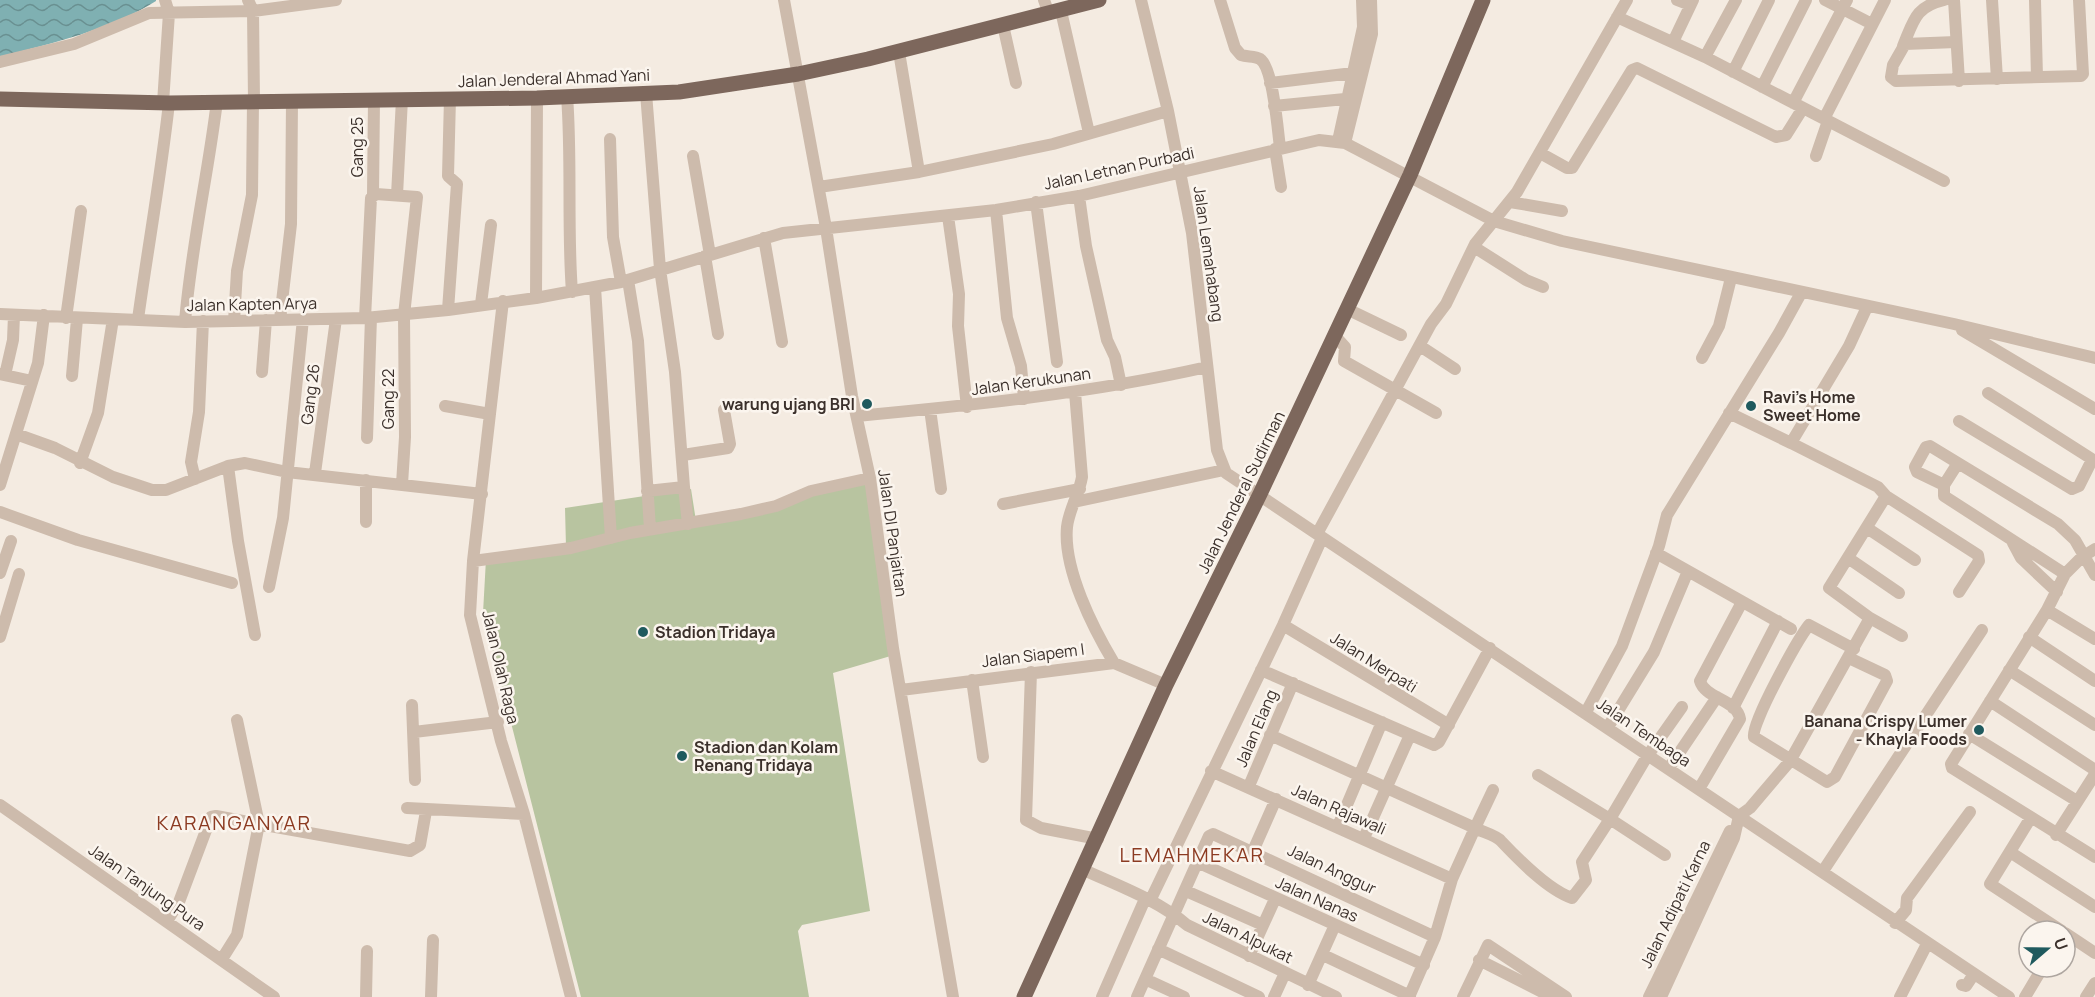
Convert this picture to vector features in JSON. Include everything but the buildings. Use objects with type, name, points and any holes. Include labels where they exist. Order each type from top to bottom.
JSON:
[{"type":"main road","name":"Jalan Jenderal Ahmad Yani","points":[[0,99],[166,103],[537,98],[720,88],[898,52],[1003,26],[1051,8],[1100,0]]},
{"type":"main road","name":"Jalan Jenderal Sudirman","points":[[1024,997],[1084,870],[1166,685],[1260,494],[1410,175],[1483,0]]},
{"type":"street","points":[[138,320],[149,238],[161,179],[170,13],[165,0]]},
{"type":"street","points":[[0,62],[74,44],[148,13],[336,0]]},
{"type":"street","name":"Jalan DI Panjaitan","points":[[784,0],[819,187],[857,416],[870,478],[901,690],[953,997]]},
{"type":"street","name":"Jalan Lemahabang","points":[[1141,0],[1168,111],[1192,233],[1217,450],[1224,470]]},
{"type":"street","points":[[1220,0],[1235,48],[1241,55],[1261,60],[1270,83],[1281,187]]},
{"type":"street","points":[[1341,142],[1345,99],[1363,27],[1362,0]]},
{"type":"street","points":[[1341,142],[1372,34],[1371,0]]},
{"type":"street","points":[[1102,997],[1147,900],[1283,625],[1320,536],[1397,389],[1446,304],[1474,247],[1501,213],[1540,153],[1627,0]]},
{"type":"street","points":[[1673,42],[1692,3],[1677,0]]},
{"type":"street","points":[[1705,57],[1736,0]]},
{"type":"street","points":[[1733,72],[1769,0]]},
{"type":"street","points":[[1762,87],[1806,0]]},
{"type":"street","points":[[1825,0],[1844,5],[1872,24]]},
{"type":"street","points":[[1816,156],[1826,120],[1885,0]]},
{"type":"street","points":[[1944,0],[1931,3],[1917,12],[1890,72],[1893,79],[1959,81],[2079,76],[2083,74],[2079,0]]},
{"type":"street","points":[[1954,0],[1959,81]]},
{"type":"street","points":[[1992,0],[1997,79]]},
{"type":"street","points":[[2035,0],[2037,77]]},
{"type":"street","points":[[1540,153],[1572,168],[1632,70],[1637,68],[1776,137],[1786,135],[1844,5]]},
{"type":"street","points":[[234,321],[237,271],[252,195],[253,101],[250,6]]},
{"type":"street","points":[[1051,8],[1089,133]]},
{"type":"street","points":[[1617,17],[1705,57],[1944,181]]},
{"type":"street","points":[[1003,26],[1016,82]]},
{"type":"street","points":[[1903,46],[1956,42]]},
{"type":"street","points":[[898,52],[919,172]]},
{"type":"street","points":[[1270,83],[1353,73]]},
{"type":"street","points":[[646,93],[660,269],[675,372],[688,524]]},
{"type":"street","points":[[567,96],[571,150],[572,292]]},
{"type":"street","points":[[448,310],[457,184],[448,176],[450,98]]},
{"type":"street","points":[[536,298],[537,98]]},
{"type":"street","name":"Gang 25","points":[[367,438],[368,238],[373,195],[374,99]]},
{"type":"street","points":[[373,195],[397,195],[402,99]]},
{"type":"street","points":[[1274,106],[1345,99]]},
{"type":"street","points":[[280,319],[291,224],[292,100]]},
{"type":"street","points":[[185,322],[192,255],[210,161],[217,101]]},
{"type":"street","points":[[819,187],[919,172],[1053,144],[1168,111]]},
{"type":"street","points":[[610,139],[613,237],[638,341],[650,529]]},
{"type":"street","name":"Jalan Letnan Purbadi","points":[[660,269],[764,238],[826,228],[996,210],[1079,196],[1319,140],[1341,142],[1410,175],[1501,213]]},
{"type":"street","points":[[693,156],[718,334]]},
{"type":"street","name":"Gang 22","points":[[397,195],[417,197],[404,315],[405,437],[402,484]]},
{"type":"street","points":[[1079,196],[1086,246],[1107,340],[1115,357],[1121,385]]},
{"type":"street","points":[[1036,202],[1057,362]]},
{"type":"street","points":[[996,210],[1007,318],[1022,374],[1024,399]]},
{"type":"street","points":[[72,376],[71,318],[81,211]]},
{"type":"street","points":[[1501,213],[1562,212]]},
{"type":"street","points":[[1501,213],[1562,241],[1954,324],[2095,358]]},
{"type":"street","points":[[948,216],[959,294],[958,326],[967,407]]},
{"type":"street","points":[[481,304],[491,225]]},
{"type":"street","points":[[764,238],[782,342]]},
{"type":"street","points":[[1474,247],[1526,280],[1543,287]]},
{"type":"street","name":"Jalan Kapten Arya","points":[[0,314],[185,322],[336,319],[404,315],[572,292],[624,281],[660,269]]},
{"type":"street","points":[[1702,358],[1719,326],[1731,278]]},
{"type":"street","points":[[595,286],[611,538]]},
{"type":"street","points":[[1586,712],[1622,645],[1656,553],[1667,515],[1779,333],[1801,293]]},
{"type":"street","name":"Jalan Olah Raga","points":[[503,302],[473,561],[470,615],[571,997]]},
{"type":"street","points":[[1791,443],[1849,346],[1868,307]]},
{"type":"street","points":[[1347,309],[1401,335]]},
{"type":"street","points":[[14,315],[13,340],[3,374],[32,381]]},
{"type":"street","points":[[0,485],[38,363],[44,315]]},
{"type":"street","points":[[81,463],[98,413],[113,319]]},
{"type":"street","points":[[269,587],[283,518],[303,319]]},
{"type":"street","name":"Gang 26","points":[[315,474],[336,319]]},
{"type":"street","points":[[262,372],[266,320]]},
{"type":"street","points":[[195,479],[191,462],[199,412],[203,321]]},
{"type":"street","points":[[1954,324],[2095,410]]},
{"type":"street","points":[[1335,336],[1345,347],[1344,361],[1436,413]]},
{"type":"street","points":[[1420,346],[1455,369]]},
{"type":"street","name":"Jalan Kerukunan","points":[[857,416],[967,407],[1121,385],[1207,368]]},
{"type":"street","points":[[1075,392],[1082,469],[1080,489],[1067,530],[1084,606],[1114,663]]},
{"type":"street","points":[[1959,421],[2072,489],[2079,486],[2094,460],[1988,393]]},
{"type":"street","points":[[445,406],[490,414]]},
{"type":"street","points":[[682,455],[729,446],[724,410]]},
{"type":"street","points":[[930,410],[941,489]]},
{"type":"street","points":[[1729,414],[1878,487],[1886,496],[1978,555],[1979,561],[1959,592]]},
{"type":"street","points":[[16,434],[55,448],[113,477],[157,491],[228,466],[245,463],[287,472],[482,494]]},
{"type":"street","points":[[1944,485],[1916,469],[1925,448],[1930,446],[2058,524],[2075,540],[2082,557],[2095,575]]},
{"type":"street","points":[[1958,463],[1944,485],[1944,496],[2013,542],[2057,592]]},
{"type":"street","points":[[228,466],[238,542],[255,635]]},
{"type":"street","points":[[1074,502],[1224,470],[1232,479],[1260,494]]},
{"type":"street","points":[[473,561],[572,548],[650,529],[762,509],[811,491],[870,478]]},
{"type":"street","points":[[366,480],[366,522]]},
{"type":"street","points":[[647,491],[684,487]]},
{"type":"street","points":[[1003,504],[1080,489]]},
{"type":"street","name":"Jalan Tembaga","points":[[1260,494],[1608,727],[1645,760],[1669,768],[1699,789],[1736,823],[1823,871],[1895,923],[1924,952],[1969,980],[2009,997]]},
{"type":"street","points":[[1886,496],[1829,589],[1870,618],[1902,636]]},
{"type":"street","points":[[0,512],[78,540],[232,583]]},
{"type":"street","points":[[1867,528],[1916,560]]},
{"type":"street","points":[[0,573],[11,541]]},
{"type":"street","points":[[2095,549],[2082,557],[2065,574],[2047,610],[1951,766],[2030,819],[2095,857]]},
{"type":"street","points":[[1656,553],[1791,629]]},
{"type":"street","points":[[1848,558],[1899,593]]},
{"type":"street","points":[[2032,561],[2065,574]]},
{"type":"street","points":[[1608,727],[1654,652],[1689,571]]},
{"type":"street","points":[[0,637],[5,602],[19,574]]},
{"type":"street","points":[[1699,789],[1740,719],[1733,708],[1701,686],[1700,678],[1742,602]]},
{"type":"street","points":[[2047,610],[2095,639]]},
{"type":"street","points":[[1736,823],[1790,761],[1870,618]]},
{"type":"street","points":[[1733,708],[1778,621]]},
{"type":"street","points":[[1811,624],[1852,653],[1885,675],[1887,681],[1835,777],[1831,781],[1822,781],[1754,737],[1752,733],[1799,640],[1811,624]]},
{"type":"street","name":"Jalan Merpati","points":[[1283,625],[1449,725]]},
{"type":"street","points":[[1823,871],[1982,630]]},
{"type":"street","points":[[2029,637],[2095,681]]},
{"type":"street","points":[[1261,670],[1434,745],[1440,742],[1490,648]]},
{"type":"street","name":"Jalan Siapem I","points":[[901,690],[1114,663],[1166,685]]},
{"type":"street","points":[[2009,670],[2095,725]]},
{"type":"street","points":[[1031,672],[1026,820],[1052,830],[1098,839]]},
{"type":"street","points":[[972,680],[983,757]]},
{"type":"street","name":"Jalan Elang","points":[[1249,786],[1293,682]]},
{"type":"street","points":[[1669,768],[1717,697]]},
{"type":"street","points":[[1990,701],[2095,772],[2056,835]]},
{"type":"street","points":[[412,705],[415,780]]},
{"type":"street","points":[[1270,735],[1500,840],[1503,847],[1528,868],[1572,898],[1586,880],[1582,868],[1584,857],[1645,760],[1682,707]]},
{"type":"street","points":[[222,959],[237,935],[259,824],[237,720]]},
{"type":"street","points":[[414,732],[498,722]]},
{"type":"street","points":[[1338,826],[1382,722]]},
{"type":"street","points":[[1969,734],[2077,801]]},
{"type":"street","points":[[1364,838],[1410,735]]},
{"type":"street","name":"Jalan Rajawali","points":[[1211,771],[1249,786],[1452,879]]},
{"type":"street","points":[[1538,775],[1665,855]]},
{"type":"street","points":[[1323,955],[1409,996],[1435,937],[1452,879],[1493,790]]},
{"type":"street","points":[[1254,851],[1276,799]]},
{"type":"street","name":"Jalan Tanjung Pura","points":[[0,805],[274,997]]},
{"type":"street","points":[[407,808],[426,811],[524,814]]},
{"type":"street","points":[[167,921],[179,902],[211,817],[216,816],[410,850],[420,845],[426,811]]},
{"type":"street","points":[[1895,923],[1906,910],[1907,898],[1970,812]]},
{"type":"street","points":[[2030,819],[1991,885],[2044,919]]},
{"type":"street","name":"Jalan Adipati Karna","points":[[1649,997],[1688,928],[1734,838],[1736,823]]},
{"type":"street","name":"Jalan Anggur","points":[[1197,862],[1209,836],[1213,834],[1254,851],[1435,937]]},
{"type":"street","points":[[2010,852],[2095,907]]},
{"type":"street","points":[[1137,997],[1197,862]]},
{"type":"street","name":"Jalan Nanas","points":[[1197,862],[1424,965]]},
{"type":"street","name":"Jalan Alpukat","points":[[1084,870],[1174,914],[1187,925],[1336,997]]},
{"type":"street","points":[[1186,891],[1263,925]]},
{"type":"street","points":[[1249,956],[1275,899]]},
{"type":"street","points":[[1308,985],[1335,925]]},
{"type":"street","name":"Jalan Adipati Karna","points":[[1661,997],[1688,928]]},
{"type":"street","points":[[431,997],[432,940]]},
{"type":"street","points":[[2077,941],[2095,953]]},
{"type":"street","points":[[1463,997],[1488,945],[1566,997]]},
{"type":"street","points":[[1158,949],[1259,997]]},
{"type":"street","points":[[366,997],[367,951]]},
{"type":"street","points":[[1900,997],[1924,952]]},
{"type":"street","points":[[1479,960],[1552,997]]},
{"type":"street","points":[[1274,997],[1285,973]]},
{"type":"street","points":[[1145,979],[1184,997]]},
{"type":"street","points":[[2025,997],[2036,979]]},
{"type":"street","points":[[2086,997],[2095,983]]},
{"type":"green space","name":"Stadion dan Kolam Renang Tridaya","points":[[864,475],[894,655],[833,673],[870,911],[802,925],[798,931],[809,997],[581,997],[483,613],[486,559],[566,547],[565,508],[691,489],[696,521],[764,508]]},
{"type":"water","points":[[0,0],[156,1],[100,28],[0,57]]},
{"type":"place","name":"warung ujang BRI","points":[[867,404]]},
{"type":"place","name":"Ravi's Home Sweet Home","points":[[1751,406]]},
{"type":"place","name":"Stadion Tridaya","points":[[643,632]]},
{"type":"place","name":"Banana Crispy Lumer - Khayla Foods","points":[[1979,730]]},
{"type":"place","name":"Stadion dan Kolam Renang Tridaya","points":[[682,756]]},
{"type":"district","name":"KARANGANYAR","points":[[234,822]]},
{"type":"district","name":"LEMAHMEKAR","points":[[1192,854]]}]
